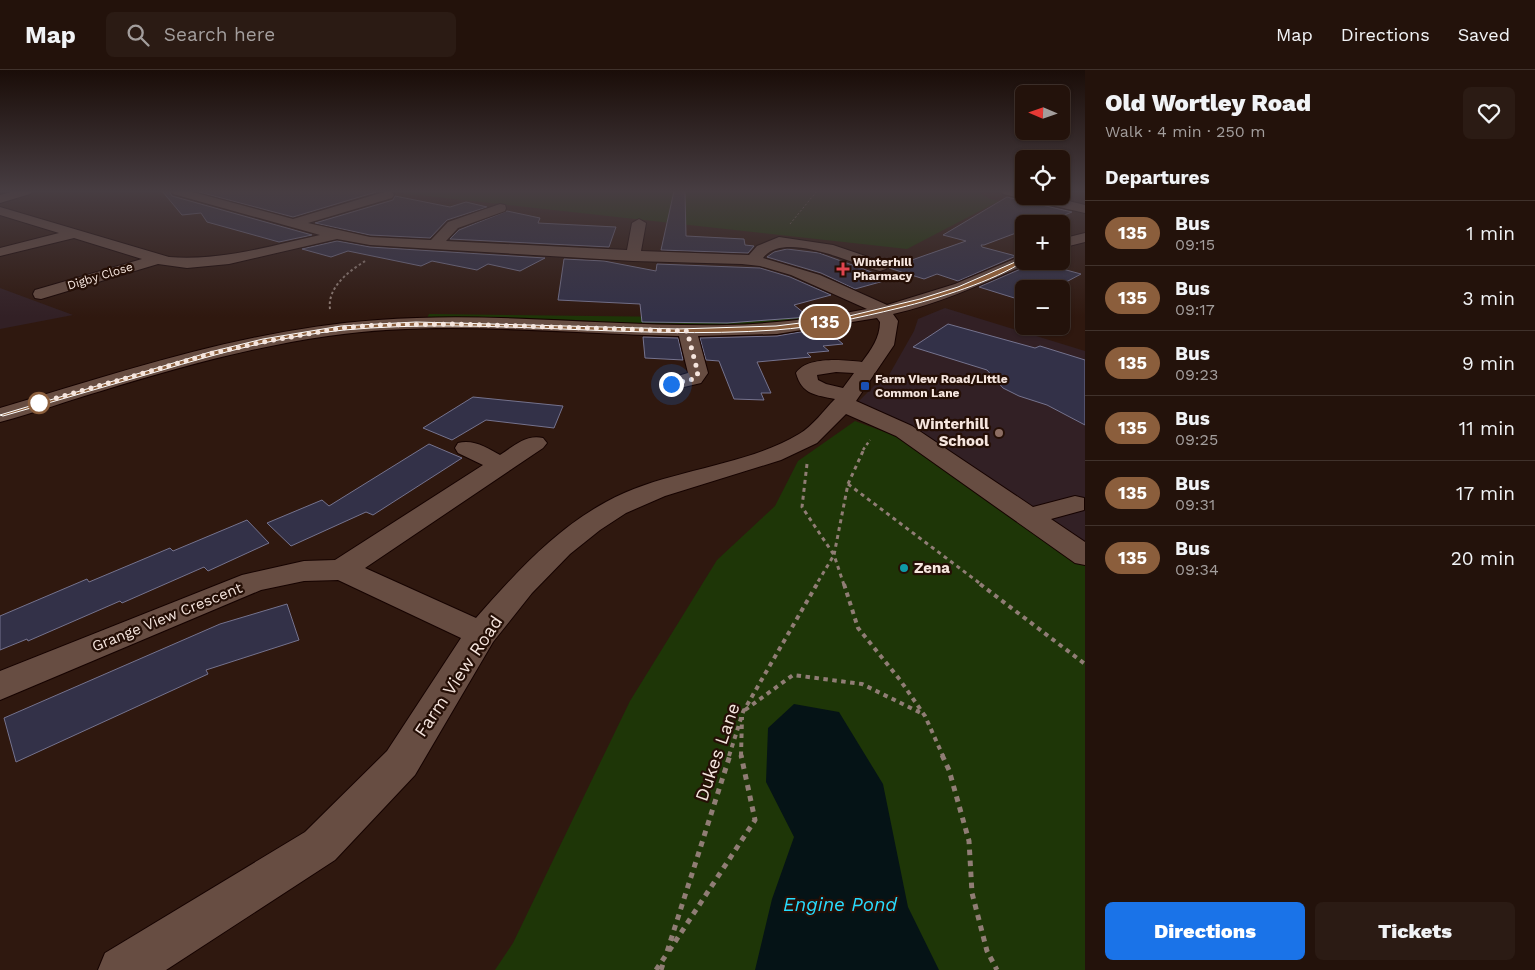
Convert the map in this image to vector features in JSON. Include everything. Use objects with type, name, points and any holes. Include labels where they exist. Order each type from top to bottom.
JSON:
[{"type":"street","points":[[70,233],[178,263],[214,261],[337,235]]},
{"type":"street","points":[[330,233],[364,240],[434,245],[633,256],[753,260],[788,269],[881,310]]},
{"type":"street","points":[[434,245],[445,233]]},
{"type":"street","points":[[633,256],[637,233]]},
{"type":"street","points":[[0,252],[73,234]]},
{"type":"street","points":[[1070,241],[1085,236]]},
{"type":"street","points":[[753,260],[762,249],[774,242],[786,241],[833,249],[880,266]]},
{"type":"street","points":[[714,275],[714,271],[730,258]]},
{"type":"street","name":"Digby Close","points":[[41,294],[159,259]]},
{"type":"street","points":[[0,415],[213,353],[341,328],[378,325],[454,324],[687,331],[776,328],[841,320],[960,289],[1015,264]]},
{"type":"street","name":"Farm View Road","points":[[122,970],[320,846],[401,763],[481,634],[521,586],[560,548],[616,507],[656,490],[772,455],[809,438],[845,400],[868,350],[884,345],[889,321],[881,310]]},
{"type":"street","points":[[841,320],[868,350],[833,366],[814,368],[806,373],[809,383],[904,431],[1085,556]]},
{"type":"street","points":[[671,384],[694,379],[698,373],[687,331]]},
{"type":"street","points":[[340,570],[535,443]]},
{"type":"street","points":[[467,448],[502,465]]},
{"type":"street","points":[[1029,517],[1075,504]]},
{"type":"street","name":"Grange View Crescent","points":[[0,686],[253,582],[304,571],[340,570],[362,578],[481,634]]},
{"type":"path","points":[[774,242],[782,233]]},
{"type":"path","points":[[341,328],[328,306],[328,299],[335,288],[353,267],[404,243]]},
{"type":"path","points":[[834,555],[848,484],[862,452],[882,421]]},
{"type":"path","points":[[788,447],[808,464],[802,507],[834,555],[858,628],[900,680],[925,716],[949,770],[969,841],[972,893],[987,951],[997,970]]},
{"type":"path","points":[[848,484],[1085,664]]},
{"type":"path","name":"Dukes Lane","points":[[656,970],[666,955],[743,712],[834,555]]},
{"type":"path","points":[[661,970],[666,955],[755,820],[740,761],[743,712],[794,675],[862,684],[925,716]]},
{"type":"shaded area","points":[[0,288],[73,315],[0,329]]},
{"type":"shaded area","name":"Winterhill School","points":[[945,308],[1015,330],[1015,335],[1033,335],[1085,351],[1085,548],[855,405],[874,386],[889,375],[914,331],[918,319]]},
{"type":"green space","points":[[762,233],[938,233],[907,249]]},
{"type":"green space","points":[[822,313],[825,315],[768,323],[725,326],[427,318],[429,314],[763,318]]},
{"type":"green space","points":[[855,421],[926,447],[1085,556],[1085,970],[495,970],[513,943],[630,701],[717,560],[775,506],[798,461]]},
{"type":"water","name":"Engine Pond","points":[[794,704],[839,712],[883,784],[908,907],[939,970],[755,970],[772,899],[794,837],[766,782],[768,728]]},
{"type":"building","points":[[247,233],[305,233],[312,235],[279,242]]},
{"type":"building","points":[[361,233],[435,233],[430,238]]},
{"type":"building","points":[[456,233],[614,233],[609,247],[450,239]]},
{"type":"building","points":[[665,233],[686,233],[686,236],[744,239],[745,245],[754,246],[748,253],[661,250]]},
{"type":"building","points":[[946,233],[1015,233],[981,245],[982,247],[1015,256],[958,281],[937,274],[924,279],[889,268],[966,241],[943,235]]},
{"type":"building","points":[[337,241],[370,247],[545,258],[520,271],[488,264],[477,270],[432,261],[421,266],[348,251],[331,257],[302,249]]},
{"type":"building","points":[[787,249],[819,253],[891,279],[855,289],[821,273],[767,257],[774,252]]},
{"type":"building","points":[[564,259],[604,261],[656,271],[657,264],[760,268],[790,277],[831,295],[794,305],[809,317],[727,323],[642,322],[640,304],[558,300]]},
{"type":"building","points":[[1018,270],[1066,270],[1081,274],[1070,280],[1015,280],[1015,298],[979,287]]},
{"type":"building","points":[[948,324],[1035,348],[1040,346],[1085,360],[1085,425],[1047,405],[1019,396],[1003,388],[987,370],[913,347]]},
{"type":"building","points":[[824,328],[843,344],[823,346],[829,351],[807,353],[811,357],[757,362],[771,393],[761,393],[764,400],[734,399],[719,361],[706,360],[700,338],[777,336]]},
{"type":"building","points":[[643,337],[678,338],[683,360],[645,358]]},
{"type":"building","points":[[473,397],[563,406],[554,428],[486,420],[452,440],[423,428]]},
{"type":"building","points":[[429,444],[462,458],[373,515],[366,512],[291,546],[267,523],[322,500],[329,506]]},
{"type":"building","points":[[247,520],[269,543],[208,571],[204,567],[122,603],[120,601],[28,641],[27,639],[0,650],[0,616],[87,579],[89,582],[170,548],[173,551]]},
{"type":"building","points":[[287,604],[299,640],[206,670],[208,674],[16,762],[4,718],[220,624]]},
{"type":"bus line","name":"135","points":[[0,415],[213,353],[341,328],[378,325],[454,324],[677,330],[776,328],[841,320],[922,301],[960,289],[1015,264]]},
{"type":"place","name":"Winterhill Pharmacy","points":[[843,269]]},
{"type":"place","name":"Farm View Road/Little Common Lane","points":[[865,386]]},
{"type":"place","name":"Winterhill School","points":[[999,433]]},
{"type":"place","name":"Zena","points":[[904,568]]},
{"type":"route","points":[[39,403],[213,353],[310,333],[378,325],[454,324],[687,331],[697,362],[698,373],[694,379],[671,384]]}]
